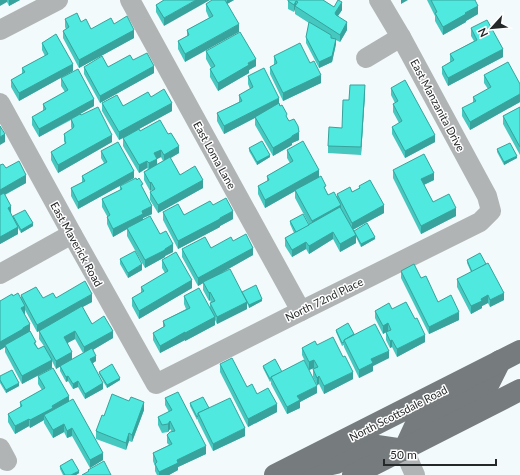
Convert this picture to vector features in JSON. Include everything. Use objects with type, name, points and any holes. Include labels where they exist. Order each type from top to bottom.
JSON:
[{"type":"main road","name":"North Scottsdale Road","points":[[275,475],[520,351]]},
{"type":"main road","points":[[404,450],[416,424],[424,417],[488,385],[500,361]]},
{"type":"main road","points":[[354,475],[520,390]]},
{"type":"main road","points":[[282,475],[336,463],[370,447],[377,446],[404,450]]},
{"type":"street","points":[[0,30],[58,0]]},
{"type":"street","name":"East Loma Lane","points":[[130,0],[301,311]]},
{"type":"street","name":"East Manzanita Drive","points":[[379,0],[402,37],[487,196],[491,211]]},
{"type":"street","points":[[366,58],[402,37]]},
{"type":"street","name":"East Maverick Road","points":[[0,103],[156,384]]},
{"type":"street","name":"North 72nd Place","points":[[156,384],[480,222],[491,211]]},
{"type":"street","points":[[0,274],[72,234]]},
{"type":"street","points":[[404,450],[414,475]]},
{"type":"building","points":[[164,0],[196,0],[164,18],[156,5]]},
{"type":"building","points":[[212,0],[225,0],[239,24],[185,54],[178,41],[189,35],[187,30],[213,16],[206,4]]},
{"type":"building","points":[[288,0],[323,0],[334,7],[338,0],[342,2],[335,13],[347,22],[340,35],[295,6],[298,2],[296,1],[294,5]]},
{"type":"building","points":[[431,0],[475,0],[478,6],[443,27],[435,13],[437,12]]},
{"type":"building","points":[[77,13],[81,22],[86,19],[91,29],[111,18],[114,24],[127,16],[134,30],[79,60],[63,31],[69,27],[65,19]]},
{"type":"building","points":[[487,20],[503,49],[448,78],[442,67],[454,60],[450,54],[477,40],[471,28]]},
{"type":"building","points":[[309,22],[331,35],[331,38],[336,39],[332,56],[319,62],[306,37]]},
{"type":"building","points":[[240,32],[256,59],[248,63],[249,65],[218,83],[210,69],[215,66],[206,51]]},
{"type":"building","points":[[56,34],[73,64],[19,93],[11,80],[25,72],[22,68],[48,54],[42,43]]},
{"type":"building","points":[[300,43],[310,63],[314,61],[321,75],[283,93],[270,67],[277,63],[274,56]]},
{"type":"building","points":[[147,53],[154,66],[100,96],[84,67],[102,56],[108,67],[130,55],[133,60]]},
{"type":"building","points":[[508,62],[520,84],[520,94],[470,122],[462,108],[476,101],[473,97],[491,87],[484,75]]},
{"type":"building","points":[[264,68],[279,98],[224,126],[217,113],[242,101],[239,95],[253,87],[248,76]]},
{"type":"building","points":[[78,69],[94,99],[39,129],[32,117],[46,109],[43,104],[68,90],[61,78]]},
{"type":"building","points":[[405,80],[435,135],[405,151],[392,127],[402,121],[393,104],[398,101],[391,88]]},
{"type":"building","points":[[350,85],[365,85],[361,147],[328,146],[329,127],[342,128],[343,100],[349,100]]},
{"type":"building","points":[[164,89],[172,103],[119,132],[102,103],[117,95],[123,106],[148,92],[151,97]]},
{"type":"building","points":[[279,103],[280,106],[282,105],[287,114],[286,116],[289,121],[294,119],[298,126],[299,132],[273,148],[255,117]]},
{"type":"building","points":[[98,107],[112,135],[58,165],[51,152],[66,143],[64,134],[74,126],[71,119]]},
{"type":"building","points":[[520,107],[520,147],[503,116]]},
{"type":"building","points":[[160,120],[168,134],[171,133],[179,146],[164,155],[161,150],[154,153],[157,159],[149,163],[147,161],[139,165],[123,138]]},
{"type":"building","points":[[0,126],[5,134],[0,137]]},
{"type":"building","points":[[262,141],[270,155],[257,162],[249,148]]},
{"type":"building","points":[[303,141],[319,170],[265,200],[258,186],[269,180],[267,176],[293,161],[287,150]]},
{"type":"building","points":[[118,142],[134,171],[78,202],[71,188],[85,181],[82,176],[107,162],[101,151]]},
{"type":"building","points":[[510,143],[517,156],[504,162],[497,149]]},
{"type":"building","points":[[424,154],[434,173],[421,179],[433,202],[449,194],[456,208],[421,226],[393,170]]},
{"type":"building","points":[[170,157],[180,175],[195,166],[203,180],[158,205],[150,192],[155,189],[144,172]]},
{"type":"building","points":[[19,161],[26,175],[0,190],[0,165],[3,164],[6,168]]},
{"type":"building","points":[[321,176],[326,186],[324,187],[328,195],[334,192],[341,205],[312,221],[295,190]]},
{"type":"building","points":[[136,178],[137,180],[139,178],[143,184],[141,185],[152,206],[142,211],[143,214],[113,229],[107,217],[110,215],[102,199],[122,189],[120,186]]},
{"type":"building","points":[[370,180],[384,205],[352,223],[337,194],[350,187],[352,192]]},
{"type":"building","points":[[4,193],[11,206],[8,208],[18,227],[0,237],[0,195]]},
{"type":"building","points":[[226,198],[233,211],[178,241],[163,212],[178,204],[184,215],[210,201],[213,205]]},
{"type":"building","points":[[340,207],[356,235],[340,244],[333,232],[309,246],[306,242],[292,250],[285,238]]},
{"type":"building","points":[[25,210],[33,223],[21,230],[13,216]]},
{"type":"building","points":[[303,214],[309,225],[296,232],[290,221]]},
{"type":"building","points":[[150,216],[160,234],[166,231],[173,244],[165,250],[145,260],[127,228]]},
{"type":"building","points":[[367,223],[375,237],[361,244],[354,231]]},
{"type":"building","points":[[246,234],[253,248],[198,278],[182,249],[205,237],[211,248],[231,237],[233,241]]},
{"type":"building","points":[[135,251],[142,264],[128,273],[120,259]]},
{"type":"building","points":[[176,252],[192,280],[139,311],[132,298],[144,291],[141,287],[168,271],[162,260]]},
{"type":"building","points":[[480,253],[486,264],[472,272],[467,260]]},
{"type":"building","points":[[488,263],[504,293],[490,300],[488,295],[481,299],[482,301],[471,306],[457,279]]},
{"type":"building","points":[[414,264],[421,278],[426,276],[438,302],[451,295],[459,312],[429,327],[401,271]]},
{"type":"building","points":[[230,269],[247,302],[217,317],[210,303],[215,301],[203,282]]},
{"type":"building","points":[[85,281],[92,294],[37,325],[21,295],[36,287],[43,298],[53,293],[56,298]]},
{"type":"building","points":[[256,285],[262,299],[249,305],[242,292]]},
{"type":"building","points":[[199,288],[215,317],[160,346],[153,333],[165,326],[163,321],[190,308],[184,296]]},
{"type":"building","points":[[18,293],[25,306],[21,308],[30,324],[0,342],[0,301],[12,294],[13,296]]},
{"type":"building","points":[[406,302],[415,319],[417,318],[425,335],[397,349],[392,340],[390,341],[386,332],[391,330],[388,323],[383,326],[375,311],[389,303],[392,309]]},
{"type":"building","points":[[82,306],[92,324],[104,316],[113,331],[84,347],[75,331],[64,337],[72,352],[56,361],[39,331]]},
{"type":"building","points":[[348,323],[354,334],[342,343],[336,330]]},
{"type":"building","points":[[375,324],[389,351],[371,359],[373,363],[359,370],[344,340]]},
{"type":"building","points":[[30,331],[36,342],[34,343],[38,349],[44,346],[52,360],[22,376],[5,345]]},
{"type":"building","points":[[333,337],[343,357],[345,356],[353,372],[324,386],[319,376],[317,378],[313,369],[318,367],[314,360],[309,362],[302,348],[315,341],[317,345]]},
{"type":"building","points":[[92,348],[96,356],[90,359],[103,383],[85,394],[78,381],[73,384],[68,376],[66,377],[60,366]]},
{"type":"building","points":[[232,358],[247,387],[252,384],[257,394],[268,388],[277,404],[248,419],[220,364]]},
{"type":"building","points":[[275,359],[282,372],[271,377],[270,379],[263,366]]},
{"type":"building","points":[[304,360],[317,386],[297,396],[300,400],[287,407],[271,377]]},
{"type":"building","points":[[112,364],[120,378],[107,385],[99,372]]},
{"type":"building","points":[[53,368],[69,396],[52,406],[53,408],[15,426],[8,414],[22,406],[20,402],[45,388],[38,376]]},
{"type":"building","points":[[12,370],[19,383],[6,390],[0,380],[0,376]]},
{"type":"building","points":[[178,392],[206,446],[177,460],[178,463],[159,472],[155,464],[157,462],[153,453],[172,444],[167,435],[170,432],[175,431],[170,421],[168,424],[162,425],[158,417],[172,410],[165,398]]},
{"type":"building","points":[[112,394],[129,401],[131,397],[144,402],[132,435],[129,433],[126,443],[96,431],[102,415],[104,416]]},
{"type":"building","points":[[203,397],[209,408],[198,413],[197,417],[190,403]]},
{"type":"building","points":[[230,398],[245,428],[213,444],[198,413]]},
{"type":"building","points":[[73,399],[103,453],[90,460],[72,428],[67,431],[64,424],[53,430],[44,415]]},
{"type":"building","points":[[72,459],[79,471],[71,475],[65,475],[60,466]]},
{"type":"building","points":[[104,461],[111,475],[82,475],[89,471],[88,470]]}]
